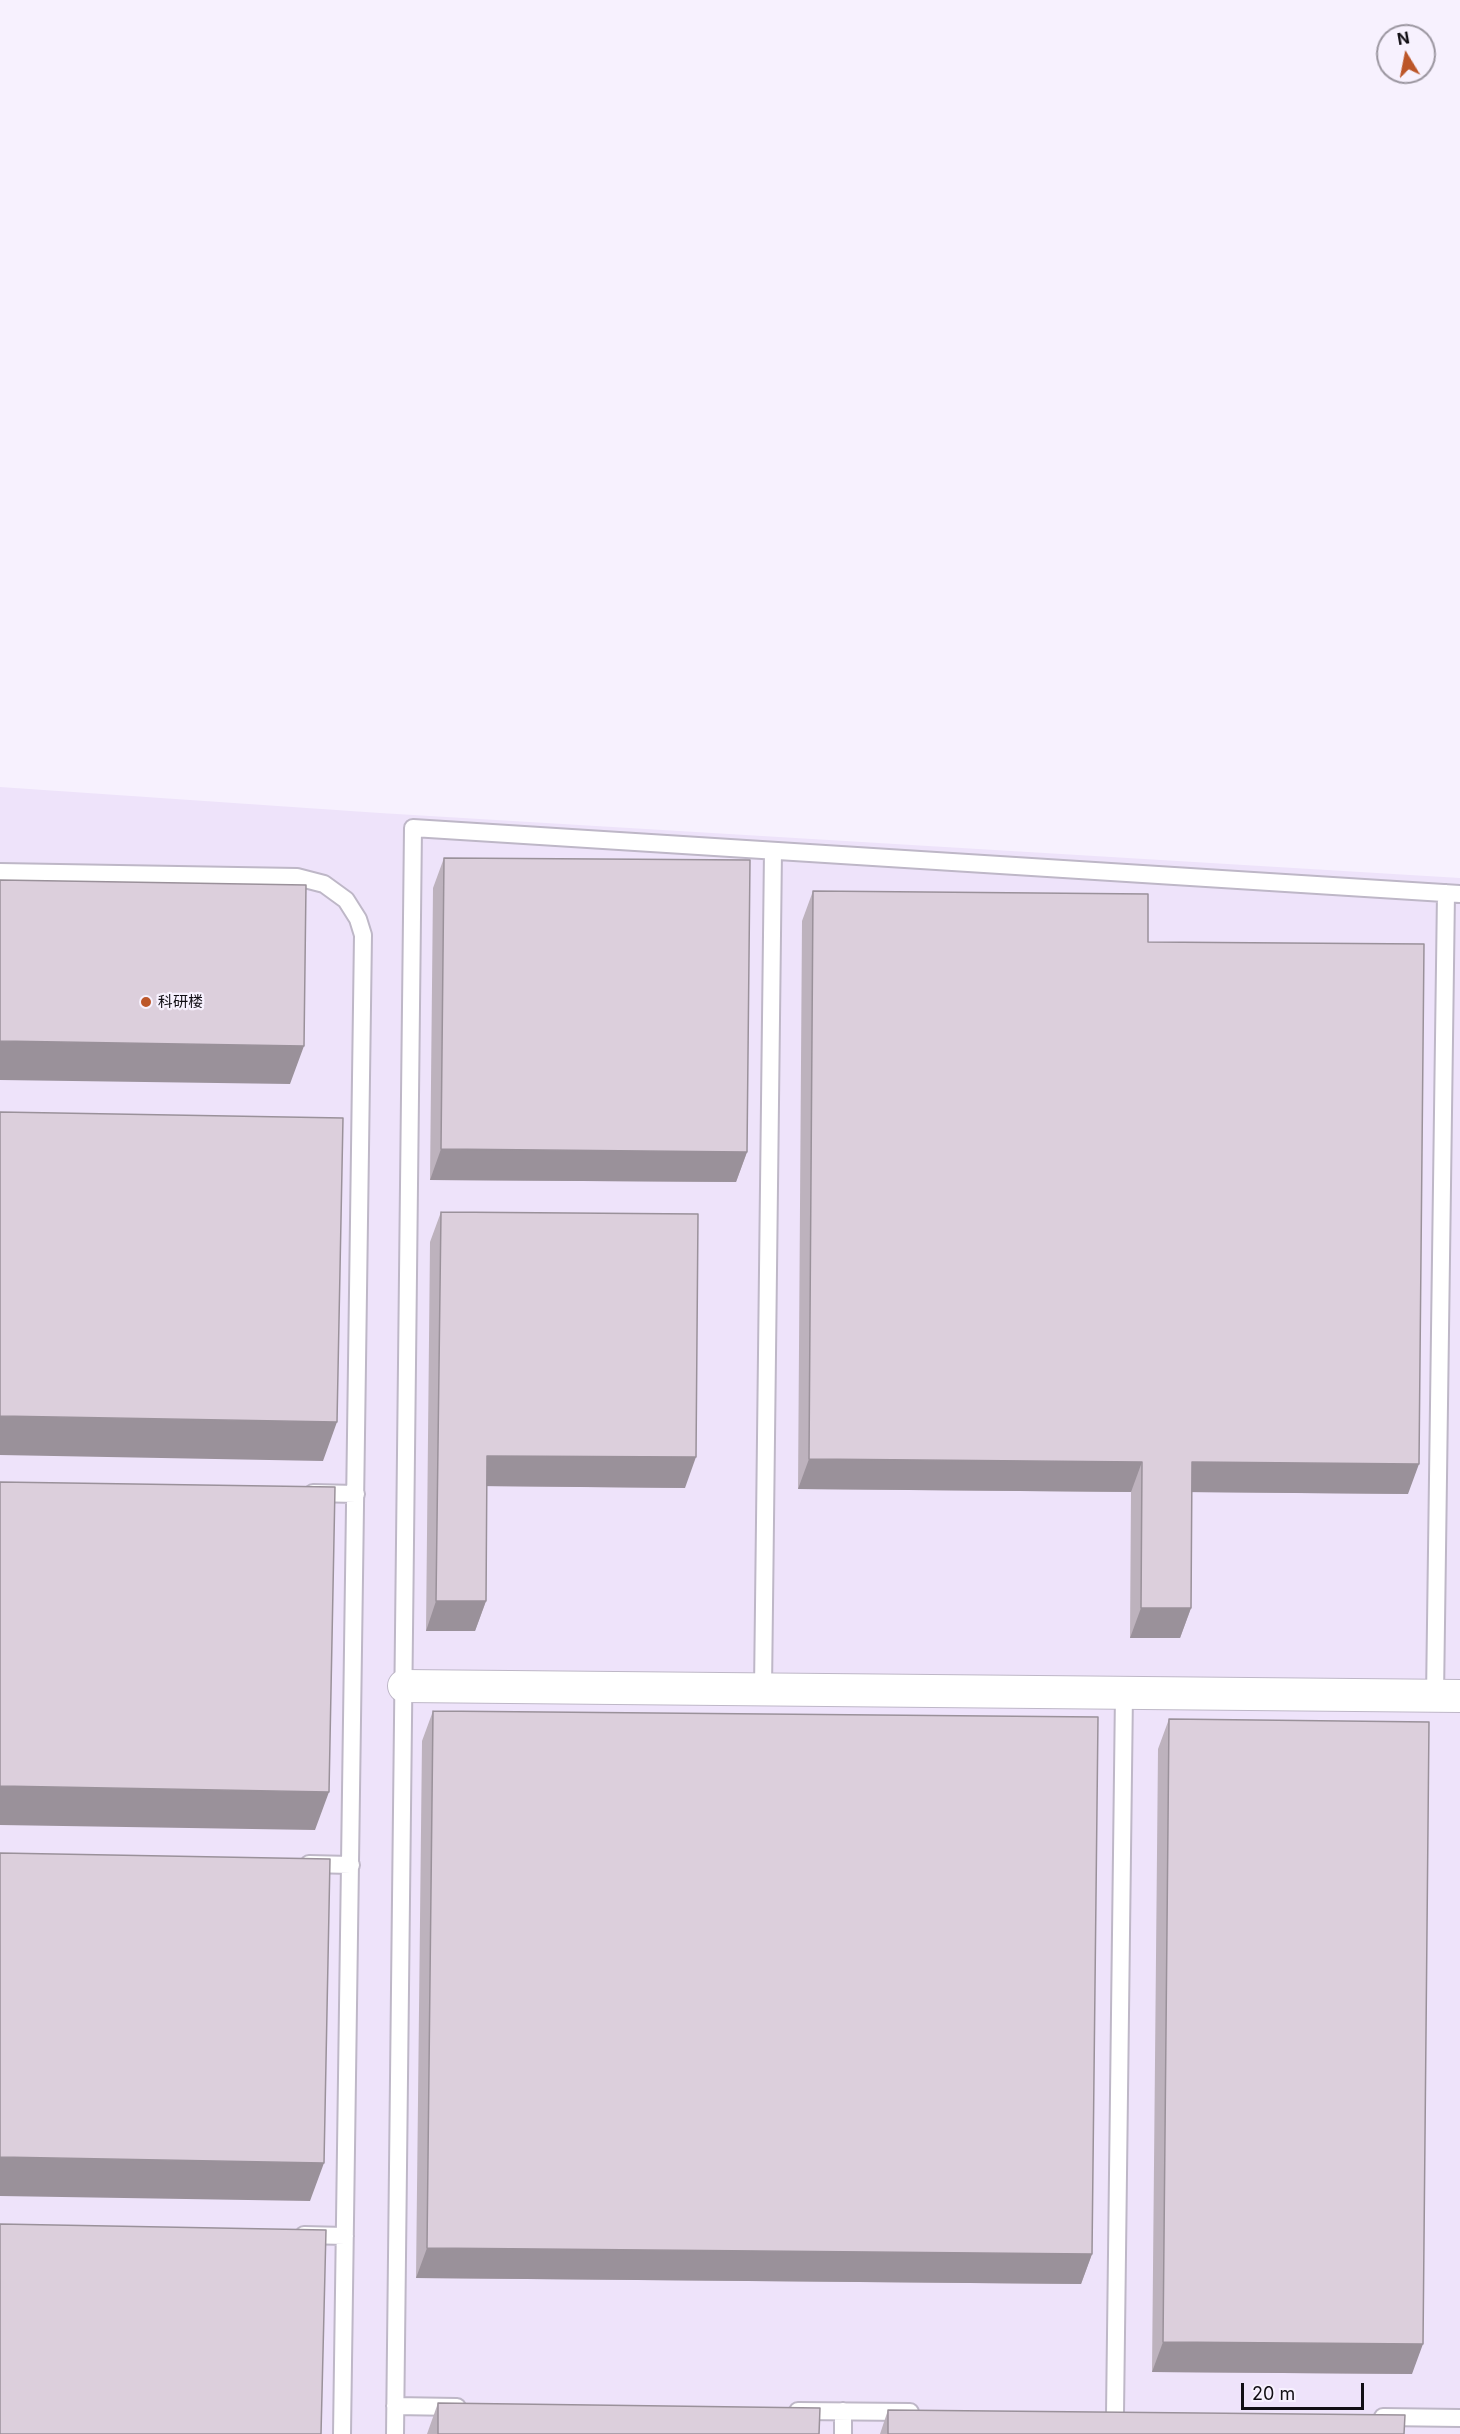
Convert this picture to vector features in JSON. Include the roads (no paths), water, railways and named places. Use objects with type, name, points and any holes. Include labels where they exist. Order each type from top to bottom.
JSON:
[{"type":"street","points":[[404,1686],[1448,1696]]},
{"type":"lane","points":[[395,2434],[413,828],[1453,894],[1448,1696]]},
{"type":"lane","points":[[763,1689],[773,850]]},
{"type":"lane","points":[[0,872],[297,877],[324,884],[346,900],[358,920],[363,935],[342,2434]]},
{"type":"lane","points":[[338,1124],[362,1124]]},
{"type":"lane","points":[[297,1493],[356,1494]]},
{"type":"lane","points":[[1115,2414],[1124,1693]]},
{"type":"lane","points":[[292,1864],[351,1865]]},
{"type":"lane","points":[[287,2235],[345,2236]]},
{"type":"lane","points":[[395,2406],[478,2407]]},
{"type":"lane","points":[[784,2410],[926,2412]]},
{"type":"lane","points":[[843,2411],[843,2434]]},
{"type":"lane","points":[[1365,2417],[1460,2418]]},
{"type":"place","name":"科研楼","points":[[146,1002]]}]
